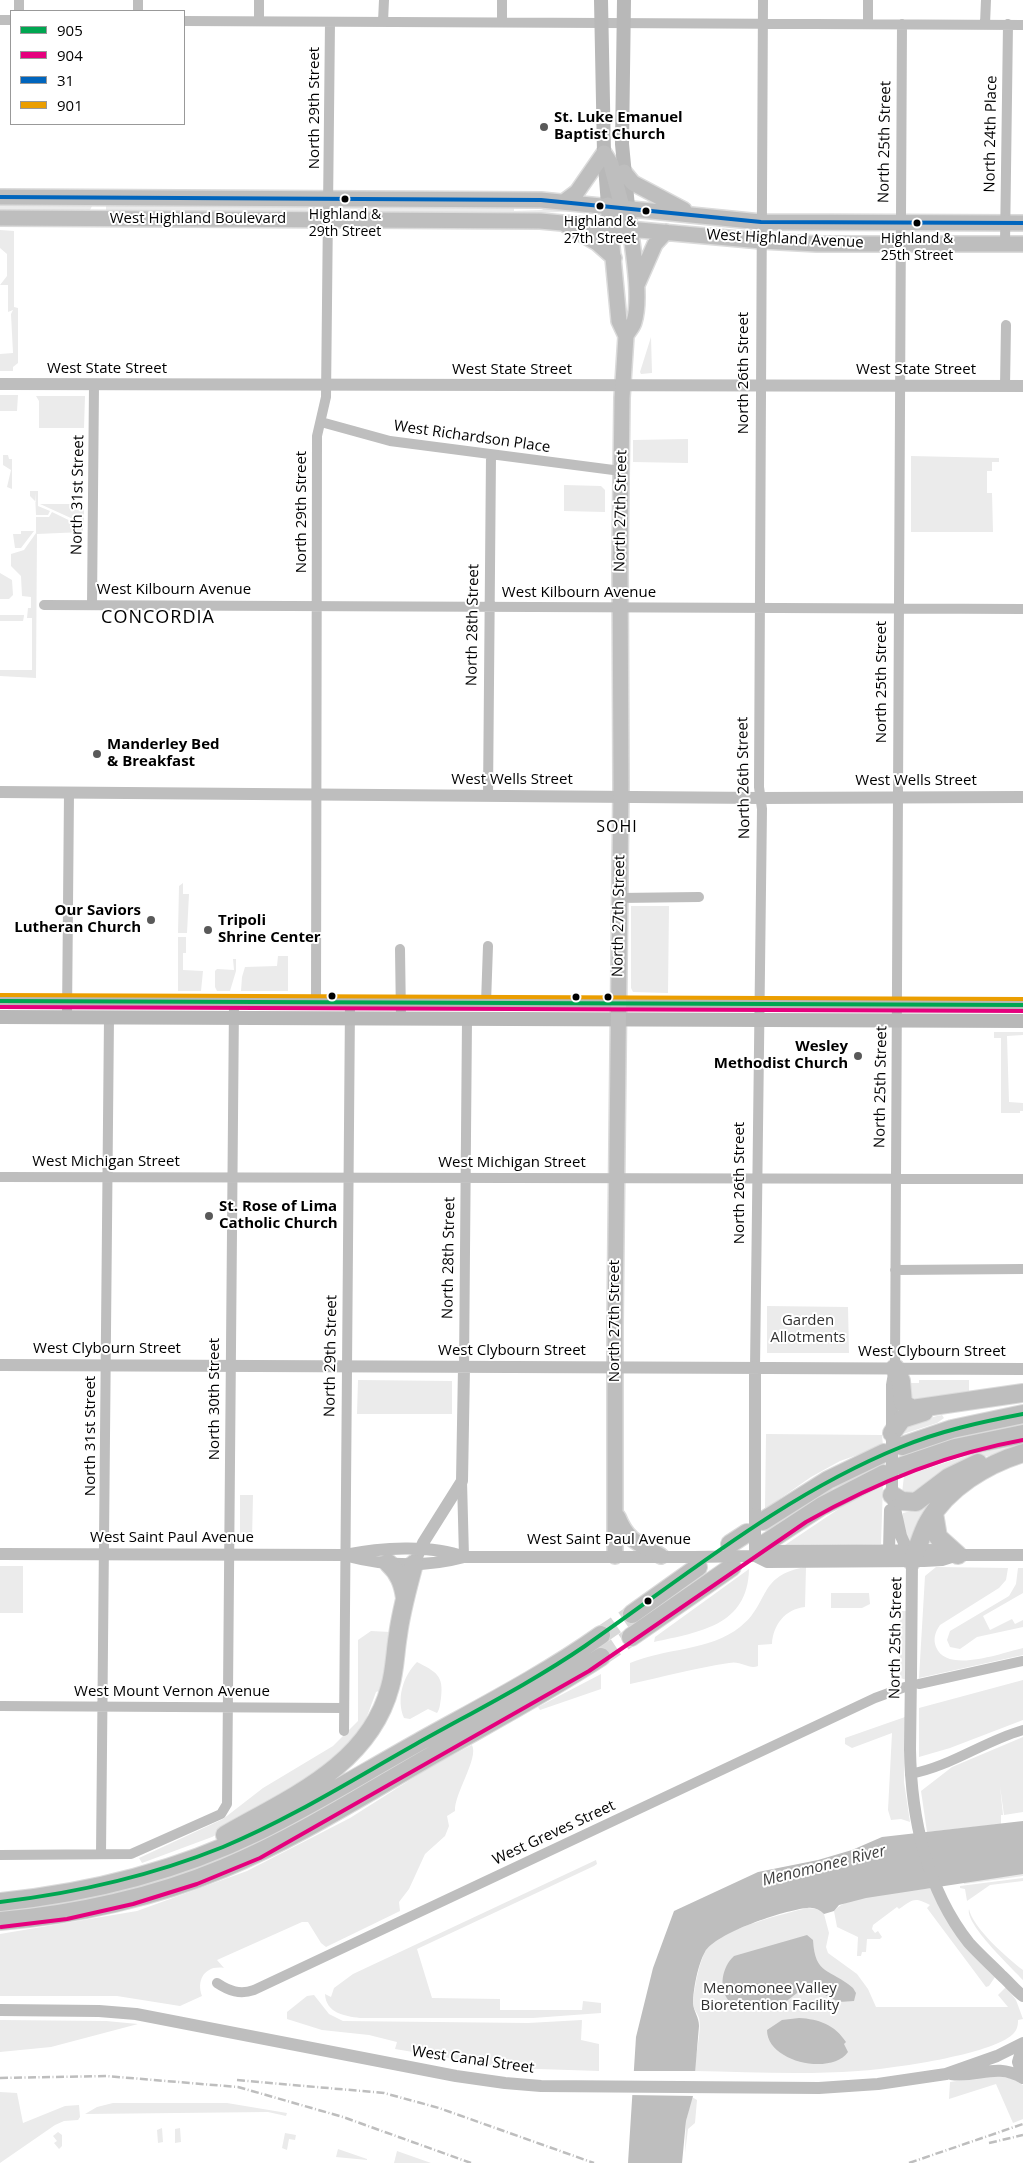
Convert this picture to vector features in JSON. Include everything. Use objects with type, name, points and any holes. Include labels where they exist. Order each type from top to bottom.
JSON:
[{"type":"highway","points":[[895,1368],[900,1381],[903,1403],[906,1407],[918,1409],[1023,1393]]},
{"type":"highway","points":[[893,1443],[902,1419],[949,1404]]},
{"type":"highway","points":[[759,1518],[893,1443],[1023,1414]]},
{"type":"highway","points":[[902,1466],[954,1448],[1023,1434]]},
{"type":"highway","points":[[892,1495],[902,1501],[916,1502],[949,1477],[968,1467],[996,1457],[1023,1452]]},
{"type":"highway","points":[[912,1554],[934,1513],[951,1494],[973,1476],[994,1464],[1023,1452]]},
{"type":"highway","points":[[763,1556],[822,1506],[884,1474]]},
{"type":"highway","points":[[934,1513],[938,1537],[958,1555]]},
{"type":"highway","points":[[730,1544],[747,1533]]},
{"type":"highway","points":[[170,1867],[275,1808],[349,1757],[374,1726],[390,1687],[405,1599],[417,1557]]},
{"type":"highway","points":[[632,1614],[696,1562]]},
{"type":"highway","points":[[388,1563],[396,1570],[405,1599]]},
{"type":"highway","points":[[631,1637],[732,1567]]},
{"type":"highway","points":[[0,1902],[38,1898],[111,1884],[170,1867],[226,1846],[288,1816],[552,1667],[601,1635]]},
{"type":"highway","points":[[2,1921],[65,1912],[119,1901],[162,1890],[223,1869],[289,1837],[601,1657]]},
{"type":"main road","points":[[540,221],[566,214],[619,217],[611,164],[604,153],[601,0]]},
{"type":"main road","name":"North 27th Street","points":[[624,0],[622,144],[624,172],[614,258],[619,321],[626,336]]},
{"type":"main road","points":[[565,201],[578,192],[604,153]]},
{"type":"main road","points":[[624,172],[633,182],[692,215]]},
{"type":"main road","name":"West Highland Boulevard","points":[[0,197],[565,201],[666,232]]},
{"type":"main road","name":"West Highland Avenue","points":[[619,217],[692,215],[761,222],[1023,223]]},
{"type":"main road","name":"North 27th Street","points":[[615,1556],[614,1367],[620,797],[621,471],[626,336],[634,323],[636,287],[619,217]]},
{"type":"main road","name":"West Highland Boulevard","points":[[0,218],[560,222],[619,217]]},
{"type":"main road","points":[[560,222],[597,243],[614,258]]},
{"type":"main road","points":[[636,287],[655,244],[666,232]]},
{"type":"main road","name":"West Highland Avenue","points":[[666,232],[761,241],[1023,244]]},
{"type":"main road","points":[[0,1001],[759,1006],[1023,1005]]},
{"type":"main road","points":[[467,1019],[475,1012],[492,1011],[501,1004]]},
{"type":"main road","points":[[0,1017],[1023,1021]]},
{"type":"main road","points":[[616,1512],[628,1537],[642,1547],[661,1556]]},
{"type":"street","points":[[259,0],[259,21]]},
{"type":"street","points":[[384,0],[384,22]]},
{"type":"street","points":[[502,0],[502,22]]},
{"type":"street","name":"North 26th Street","points":[[763,0],[759,608],[759,1006],[755,1368],[759,1518],[763,1556]]},
{"type":"street","points":[[868,0],[868,24]]},
{"type":"street","points":[[986,0],[986,24]]},
{"type":"street","points":[[185,21],[1023,25]]},
{"type":"street","name":"North 29th Street","points":[[316,1003],[317,436],[326,397],[330,22]]},
{"type":"street","name":"North 25th Street","points":[[902,24],[898,609],[898,1021],[892,1495],[896,1520],[912,1554],[910,1774],[915,1815],[927,1862],[944,1901],[970,1943],[1022,1997]]},
{"type":"street","name":"North 24th Place","points":[[1005,244],[1008,24]]},
{"type":"street","points":[[1005,386],[1006,325]]},
{"type":"street","name":"West State Street","points":[[0,384],[1023,386]]},
{"type":"street","name":"North 31st Street","points":[[92,605],[94,385]]},
{"type":"street","name":"West Richardson Place","points":[[320,422],[390,441],[621,471]]},
{"type":"street","name":"North 28th Street","points":[[488,796],[491,454]]},
{"type":"street","name":"West Kilbourn Avenue","points":[[44,606],[1023,609]]},
{"type":"street","name":"West Wells Street","points":[[0,792],[760,798],[1023,797]]},
{"type":"street","points":[[67,1017],[69,793]]},
{"type":"street","points":[[619,898],[699,897]]},
{"type":"street","points":[[486,1004],[488,946]]},
{"type":"street","points":[[400,949],[401,1018]]},
{"type":"street","name":"North 30th Street","points":[[102,1854],[131,1854],[174,1836],[221,1814],[225,1809],[228,1796],[234,1003]]},
{"type":"street","name":"North 29th Street","points":[[344,1731],[350,1004]]},
{"type":"street","name":"North 31st Street","points":[[102,1854],[109,1017]]},
{"type":"street","name":"North 28th Street","points":[[464,1557],[462,1481],[467,1019]]},
{"type":"street","name":"West Michigan Street","points":[[0,1177],[1023,1179]]},
{"type":"street","points":[[895,1270],[1023,1269]]},
{"type":"street","name":"West Clybourn Street","points":[[0,1364],[1023,1369]]},
{"type":"street","points":[[417,1557],[462,1481]]},
{"type":"street","points":[[889,1551],[892,1495]]},
{"type":"street","name":"West Saint Paul Avenue","points":[[0,1554],[345,1554],[370,1550],[446,1562],[464,1557],[615,1556],[661,1556],[696,1562],[763,1556],[889,1551],[942,1560],[958,1555],[1023,1555]]},
{"type":"street","name":"West Saint Paul Avenue","points":[[345,1554],[388,1563],[417,1557]]},
{"type":"street","name":"West Saint Paul Avenue","points":[[763,1556],[912,1554]]},
{"type":"street","points":[[919,1684],[1023,1661]]},
{"type":"street","name":"West Greves Street","points":[[217,1983],[227,1990],[239,1993],[254,1990],[875,1698],[905,1687]]},
{"type":"street","name":"West Mount Vernon Avenue","points":[[0,1706],[344,1708]]},
{"type":"street","points":[[910,1774],[932,1768],[1023,1730]]},
{"type":"street","points":[[0,1855],[102,1854]]},
{"type":"street","name":"West Canal Street","points":[[0,2010],[117,2012],[159,2018],[456,2076],[541,2086],[775,2088],[860,2086],[946,2074],[997,2056],[1023,2044]]},
{"type":"street","points":[[1023,2044],[1018,2062],[1023,2077]]},
{"type":"street","name":"West Canal Street","points":[[946,2074],[959,2076],[1001,2070],[1023,2077]]},
{"type":"green space","points":[[0,201],[91,204],[92,206],[89,212],[0,212]]},
{"type":"green space","points":[[106,203],[317,206],[317,209],[288,214],[106,212]]},
{"type":"green space","points":[[369,203],[514,204],[514,211],[542,210],[549,205],[591,210],[524,214],[347,214],[340,212],[340,209]]},
{"type":"green space","points":[[0,230],[14,231],[14,307],[18,308],[18,363],[13,367],[13,371],[0,371],[0,354],[13,353],[11,314],[13,310],[8,312],[8,285],[0,285],[7,276],[7,254],[0,248]]},
{"type":"green space","points":[[651,337],[652,373],[641,374],[640,372]]},
{"type":"green space","points":[[0,395],[18,395],[17,411],[0,411]]},
{"type":"green space","points":[[36,396],[85,396],[84,428],[39,428],[39,401]]},
{"type":"green space","points":[[688,439],[688,463],[633,462],[633,440]]},
{"type":"green space","points":[[3,455],[8,455],[9,459],[12,459],[12,489],[7,487],[11,470],[3,465]]},
{"type":"green space","points":[[911,456],[999,458],[999,462],[992,462],[992,471],[987,471],[987,493],[992,493],[993,532],[911,532]]},
{"type":"green space","points":[[564,485],[601,486],[605,490],[605,512],[564,511]]},
{"type":"green space","points":[[30,491],[38,491],[38,506],[50,511],[48,515],[36,515],[35,501],[30,496]]},
{"type":"green space","points":[[40,504],[84,504],[84,524]]},
{"type":"green space","points":[[52,512],[83,527],[83,532],[37,534],[36,678],[0,676],[0,670],[32,670],[32,618],[27,618],[28,608],[31,608],[31,597],[22,596],[21,576],[11,566],[11,554],[24,550],[36,533],[36,517],[49,517]]},
{"type":"green space","points":[[21,531],[34,531],[21,548],[15,548],[13,534],[21,534]]},
{"type":"green space","points":[[0,573],[12,580],[13,595],[9,599],[0,599]]},
{"type":"green space","points":[[0,615],[24,616],[23,621],[0,621]]},
{"type":"green space","points":[[183,883],[183,894],[189,894],[187,933],[178,933],[179,886]]},
{"type":"green space","points":[[631,906],[669,906],[668,993],[633,992],[631,988]]},
{"type":"green space","points":[[178,937],[186,937],[186,953],[183,953],[183,970],[203,971],[201,991],[178,991]]},
{"type":"green space","points":[[278,956],[288,956],[288,991],[241,991],[245,967],[277,966]]},
{"type":"green space","points":[[233,959],[236,959],[236,971],[230,991],[217,991],[215,987],[215,971],[217,969],[234,970]]},
{"type":"green space","points":[[994,1032],[1023,1032],[1023,1035],[1007,1036],[1009,1102],[1023,1103],[1023,1111],[1020,1111],[1020,1113],[1001,1113],[1001,1038],[994,1038]]},
{"type":"green space","name":"Garden Allotments","points":[[767,1306],[848,1307],[849,1353],[767,1353]]},
{"type":"green space","points":[[358,1380],[452,1381],[452,1414],[357,1414]]},
{"type":"green space","points":[[919,1380],[969,1380],[969,1393],[918,1402],[910,1392],[910,1383],[919,1383]]},
{"type":"green space","points":[[942,1415],[944,1418],[937,1423],[903,1434],[915,1422]]},
{"type":"green space","points":[[766,1434],[882,1435],[883,1446],[840,1461],[811,1477],[765,1509]]},
{"type":"green space","points":[[1016,1446],[1016,1448],[974,1460],[920,1493],[902,1493],[904,1476],[969,1455]]},
{"type":"green space","points":[[883,1485],[881,1544],[785,1545],[843,1506]]},
{"type":"green space","points":[[937,1492],[909,1544],[902,1520],[903,1513],[915,1510]]},
{"type":"green space","points":[[240,1495],[253,1495],[252,1540],[240,1539]]},
{"type":"green space","points":[[0,1566],[23,1566],[23,1613],[0,1613]]},
{"type":"green space","points":[[806,1567],[805,1607],[792,1611],[781,1619],[775,1630],[772,1644],[758,1645],[758,1666],[751,1667],[733,1662],[630,1684],[630,1663],[658,1654],[715,1641],[728,1635],[749,1618],[771,1583],[790,1571]]},
{"type":"green space","points":[[936,1567],[1008,1568],[1006,1580],[999,1588],[940,1625],[935,1641],[936,1647],[942,1655],[951,1659],[975,1660],[1023,1648],[1023,1655],[919,1678],[925,1576]]},
{"type":"green space","points":[[1018,1568],[1023,1568],[1023,1593],[983,1616],[990,1630],[1012,1619],[1015,1624],[1023,1620],[1023,1627],[977,1637],[960,1649],[950,1647],[947,1640],[950,1631],[1009,1596],[1016,1584]]},
{"type":"green space","points":[[749,1569],[746,1588],[740,1603],[730,1615],[704,1630],[654,1642],[655,1637]]},
{"type":"green space","points":[[831,1593],[869,1593],[870,1604],[862,1608],[831,1608]]},
{"type":"green space","points":[[900,1611],[906,1611],[906,1680],[901,1678],[899,1672]]},
{"type":"green space","points":[[371,1631],[390,1632],[382,1690],[376,1692],[361,1733],[344,1755],[258,1813],[212,1837],[142,1863],[139,1858],[223,1819],[263,1788],[333,1746],[358,1721],[358,1640]]},
{"type":"green space","points":[[417,1662],[434,1672],[440,1679],[442,1690],[440,1706],[437,1713],[428,1709],[410,1719],[404,1718],[401,1703],[402,1688],[408,1674]]},
{"type":"green space","points":[[601,1674],[601,1689],[540,1710],[538,1707]]},
{"type":"green space","points":[[1023,1680],[1023,1720],[950,1748],[919,1757],[919,1708]]},
{"type":"green space","points":[[905,1717],[904,1782],[910,1822],[901,1819],[891,1820],[888,1810],[892,1733],[852,1748],[845,1744],[845,1738]]},
{"type":"green space","points":[[1023,1737],[1023,1812],[1004,1815],[1000,1786],[1003,1815],[1001,1815],[1001,1824],[927,1832],[921,1791],[952,1767]]},
{"type":"green space","points":[[472,1745],[472,1758],[458,1795],[455,1811],[447,1816],[449,1826],[445,1836],[425,1854],[409,1889],[399,1902],[400,1911],[326,1947],[321,1943],[308,1922],[302,1922],[217,1960],[224,1968],[207,1971],[200,1984],[202,1996],[180,2006],[117,1996],[0,1996],[0,1934],[137,1911],[247,1871],[350,1818],[432,1766]]},
{"type":"green space","points":[[596,1860],[597,1864],[594,1866],[417,1949],[432,1998],[500,1999],[500,2010],[582,2010],[583,2001],[601,2003],[601,2013],[533,2018],[360,2018],[342,2015],[332,2009],[326,2000],[325,1994],[331,1997],[334,1988],[353,1974]]},
{"type":"green space","points":[[1023,1867],[1023,1876],[964,1884],[963,1880]]},
{"type":"green space","points":[[1023,1878],[1023,1881],[990,1885],[967,1901],[965,1889],[960,1888],[960,1886]]},
{"type":"green space","points":[[931,1888],[958,1938],[995,1977],[989,1986],[986,1987],[927,1908],[930,1905],[921,1901],[914,1900],[899,1909],[897,1907],[873,1925],[872,1929],[875,1933],[878,1931],[882,1937],[880,1939],[867,1939],[866,1952],[862,1952],[861,1956],[857,1956],[858,1937],[837,1927],[834,1911],[841,1905],[879,1894]]},
{"type":"green space","name":"Menomonee Valley Bioretention Facility","points":[[807,1908],[819,1909],[824,1914],[829,1933],[826,1947],[828,1953],[857,1974],[868,1989],[876,2007],[1008,2007],[998,1995],[1006,1987],[1016,2000],[1023,2019],[1018,2020],[1017,2028],[1013,2034],[1002,2042],[963,2054],[915,2064],[873,2070],[817,2073],[694,2071],[700,2023],[693,2005],[698,1972],[706,1950],[718,1939],[742,1927]]},
{"type":"green space","points":[[969,1909],[983,1933],[1000,1951],[1023,1970],[1023,1980],[981,1935],[974,1925]]},
{"type":"green space","points":[[314,1995],[329,2014],[343,2021],[528,2023],[582,2020],[581,2040],[599,2044],[599,2071],[509,2068],[395,2049],[397,2042],[369,2035],[322,2030],[287,2019],[287,2012],[307,1996]]},
{"type":"green space","points":[[0,2020],[106,2021],[138,2024],[51,2047],[0,2052]]},
{"type":"green space","points":[[995,2075],[1013,2079],[1023,2085],[1023,2119],[1013,2123],[996,2084],[949,2099],[950,2082]]},
{"type":"green space","points":[[0,2092],[17,2093],[23,2123],[65,2106],[79,2105],[80,2117],[78,2120],[64,2121],[55,2125],[0,2163]]},
{"type":"green space","points":[[692,2097],[697,2100],[695,2123],[688,2129],[685,2153],[686,2121]]},
{"type":"green space","points":[[113,2103],[227,2103],[287,2113],[286,2116],[268,2112],[85,2114],[97,2107]]},
{"type":"green space","points":[[162,2128],[163,2142],[158,2143],[157,2130]]},
{"type":"green space","points":[[180,2128],[181,2142],[175,2143],[175,2129]]},
{"type":"green space","points":[[58,2132],[62,2135],[62,2146],[59,2149],[54,2143],[57,2141],[53,2136]]},
{"type":"green space","points":[[285,2133],[296,2135],[295,2140],[289,2139],[287,2150],[282,2148]]},
{"type":"green space","points":[[338,2149],[367,2159],[367,2160],[336,2157]]},
{"type":"green space","points":[[397,2151],[431,2163],[394,2163]]},
{"type":"water","name":"Menomonee River","points":[[1023,1821],[1023,1874],[866,1898],[839,1905],[834,1911],[824,1914],[814,1908],[783,1913],[736,1930],[711,1945],[700,1963],[694,1992],[693,2004],[699,2026],[693,2096],[686,2121],[682,2163],[628,2163],[636,2037],[653,1968],[674,1911],[758,1872],[818,1860],[852,1850],[882,1837]]},
{"type":"water","points":[[807,1935],[813,1940],[814,1952],[820,1966],[853,1988],[856,1993],[854,2001],[839,2002],[809,1987],[801,1990],[784,2003],[729,2001],[723,1990],[723,1978],[727,1966],[734,1956]]},
{"type":"water","points":[[799,2018],[813,2020],[832,2027],[846,2042],[844,2044],[848,2052],[840,2059],[828,2063],[815,2064],[801,2062],[777,2050],[770,2041],[767,2030],[782,2020]]},
{"type":"pier","points":[[630,2071],[696,2071],[695,2096],[629,2095]]},
{"type":"tunnel","points":[[601,1635],[632,1614]]},
{"type":"tunnel","points":[[601,1657],[631,1637]]},
{"type":"railway","points":[[0,2078],[106,2076],[238,2087],[343,2117],[471,2163]]},
{"type":"railway","points":[[237,2080],[384,2093],[439,2108],[594,2163]]},
{"type":"railway","points":[[909,2163],[1023,2124]]},
{"type":"railway","points":[[989,2143],[1023,2135]]},
{"type":"transit line","name":"31","points":[[0,197],[541,200],[761,222],[1023,223]]},
{"type":"transit line","name":"901","points":[[0,995],[1023,999]]},
{"type":"transit line","name":"905","points":[[0,1001],[1023,1005]]},
{"type":"transit line","name":"904","points":[[0,1007],[1023,1011]]},
{"type":"transit line","name":"905","points":[[0,1902],[57,1894],[141,1875],[169,1867],[248,1836],[321,1799],[544,1672],[585,1646],[699,1564],[817,1488],[858,1466],[916,1441],[992,1420],[1023,1414]]},
{"type":"transit line","name":"904","points":[[1,1927],[67,1919],[133,1904],[197,1884],[260,1858],[589,1671],[806,1522],[858,1495],[911,1472],[966,1453],[1023,1440]]},
{"type":"place","name":"St. Luke Emanuel Baptist Church","points":[[544,127]]},
{"type":"place","name":"Highland & 29th Street","points":[[345,199]]},
{"type":"place","name":"Highland & 27th Street","points":[[600,206]]},
{"type":"place","name":"Highland & 25th Street","points":[[917,223]]},
{"type":"place","name":"Manderley Bed & Breakfast","points":[[97,754]]},
{"type":"place","name":"Our Saviors Lutheran Church","points":[[151,920]]},
{"type":"place","name":"Tripoli Shrine Center","points":[[208,930]]},
{"type":"place","name":"Wesley Methodist Church","points":[[858,1056]]},
{"type":"place","name":"St. Rose of Lima Catholic Church","points":[[209,1216]]},
{"type":"district","name":"CONCORDIA","points":[[158,618]]},
{"type":"district","name":"SOHI","points":[[617,827]]}]
